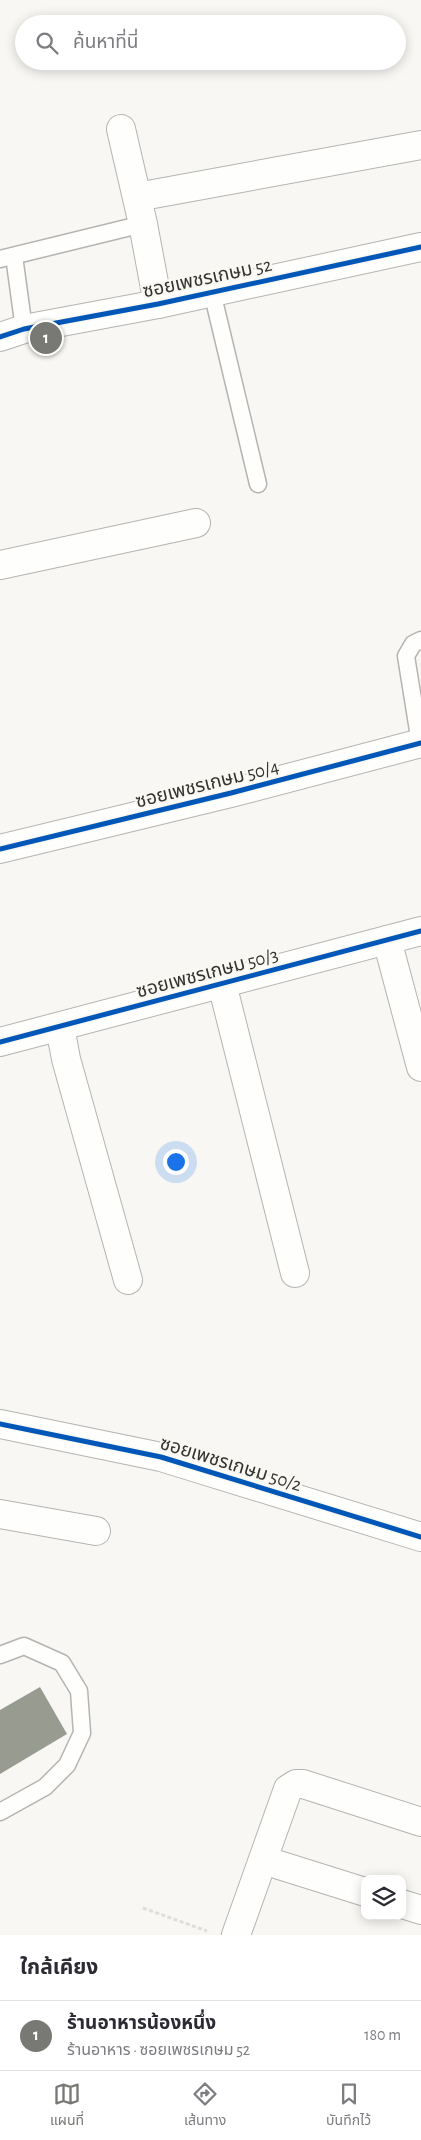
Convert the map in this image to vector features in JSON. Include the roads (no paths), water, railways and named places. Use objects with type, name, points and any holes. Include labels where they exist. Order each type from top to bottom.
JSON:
[{"type":"street","points":[[121,129],[143,224],[158,304]]},
{"type":"street","points":[[137,197],[421,145]]},
{"type":"street","name":"ซอยเพชรเกษม 52","points":[[12,333],[158,304],[421,247]]},
{"type":"street","points":[[0,565],[196,523]]},
{"type":"street","name":"ซอยเพชรเกษม 50/4","points":[[0,849],[231,793],[420,743]]},
{"type":"street","name":"ซอยเพชรเกษม 50/3","points":[[0,1042],[421,931]]},
{"type":"street","points":[[387,940],[421,1067]]},
{"type":"street","points":[[222,984],[295,1273]]},
{"type":"street","points":[[60,1027],[66,1058],[128,1280]]},
{"type":"street","name":"ซอยเพชรเกษม 50/2","points":[[0,1424],[161,1457],[421,1537]]},
{"type":"street","points":[[0,1514],[96,1531]]},
{"type":"street","points":[[224,1934],[263,1860],[288,1789],[296,1784],[303,1784],[421,1822]]},
{"type":"street","points":[[263,1860],[361,1891]]},
{"type":"street","points":[[406,1905],[421,1910]]},
{"type":"lane","points":[[12,333],[7,257],[143,224]]},
{"type":"lane","points":[[212,292],[258,484]]},
{"type":"lane","points":[[420,743],[406,656],[413,644],[421,640]]},
{"type":"lane","points":[[0,1655],[24,1646],[62,1663],[79,1691],[82,1734],[67,1765],[45,1787],[0,1812]]},
{"type":"place","name":"ร้านอาหารน้องหนึ่ง","points":[[46,338]]}]
